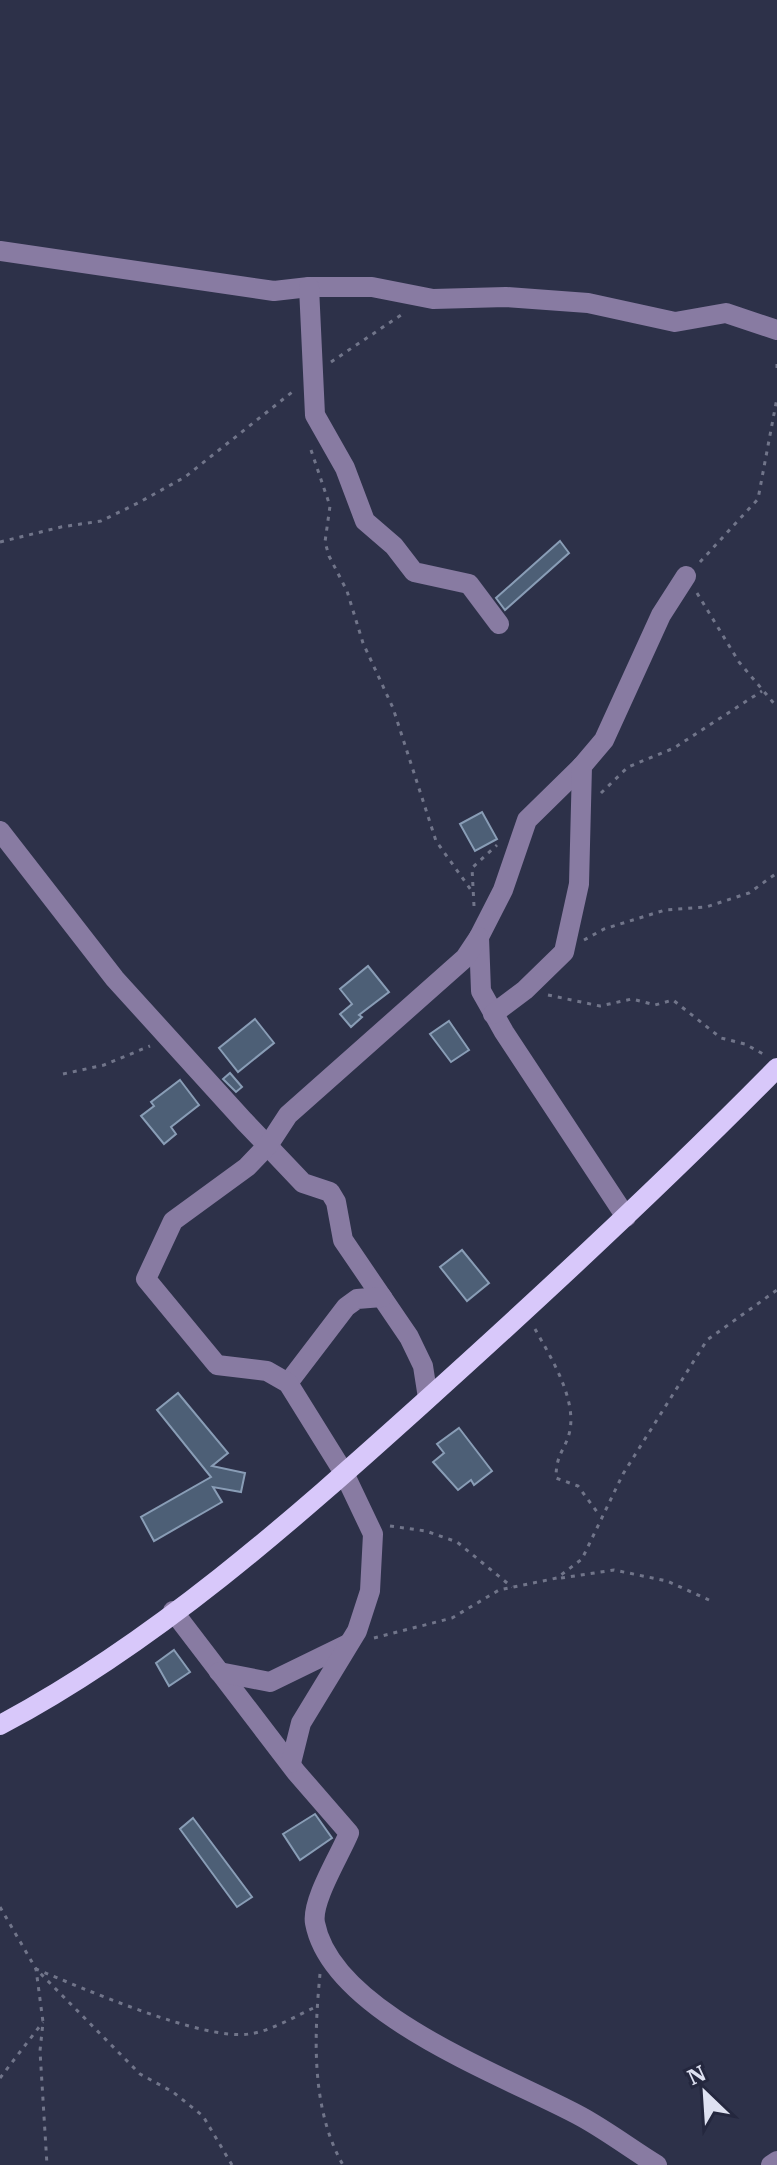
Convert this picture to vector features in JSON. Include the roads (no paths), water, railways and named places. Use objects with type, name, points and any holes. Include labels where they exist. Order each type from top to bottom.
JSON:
[{"type":"main road","points":[[0,1725],[96,1669],[344,1473],[525,1312],[773,1071]]},
{"type":"street","points":[[0,251],[50,261],[157,271],[274,291],[309,287],[372,287],[425,298],[506,297],[588,303],[675,322],[726,313],[777,330]]},
{"type":"street","points":[[309,287],[315,415],[345,468],[365,521],[394,546],[414,572],[469,584],[499,624]]},
{"type":"street","points":[[291,1763],[301,1723],[357,1631],[370,1591],[373,1534],[344,1473],[288,1383],[267,1371],[217,1365],[146,1279],[173,1221],[247,1167],[269,1144],[288,1115],[465,958],[503,890],[527,820],[604,740],[661,615],[686,576]]},
{"type":"street","points":[[493,1014],[525,990],[564,952],[579,884],[582,766]]},
{"type":"street","points":[[0,831],[115,979],[169,1039],[303,1183],[330,1192],[336,1202],[343,1240],[423,1366],[428,1398]]},
{"type":"street","points":[[479,937],[481,991],[493,1014],[626,1217]]},
{"type":"street","points":[[288,1383],[346,1307],[357,1299],[382,1297]]},
{"type":"street","points":[[173,1611],[349,1833],[316,1902],[314,1920],[322,1947],[342,1974],[387,2014],[492,2075],[581,2116],[657,2165]]},
{"type":"street","points":[[200,1665],[270,1682],[348,1644]]},
{"type":"street","points":[[771,2165],[777,2161]]}]
